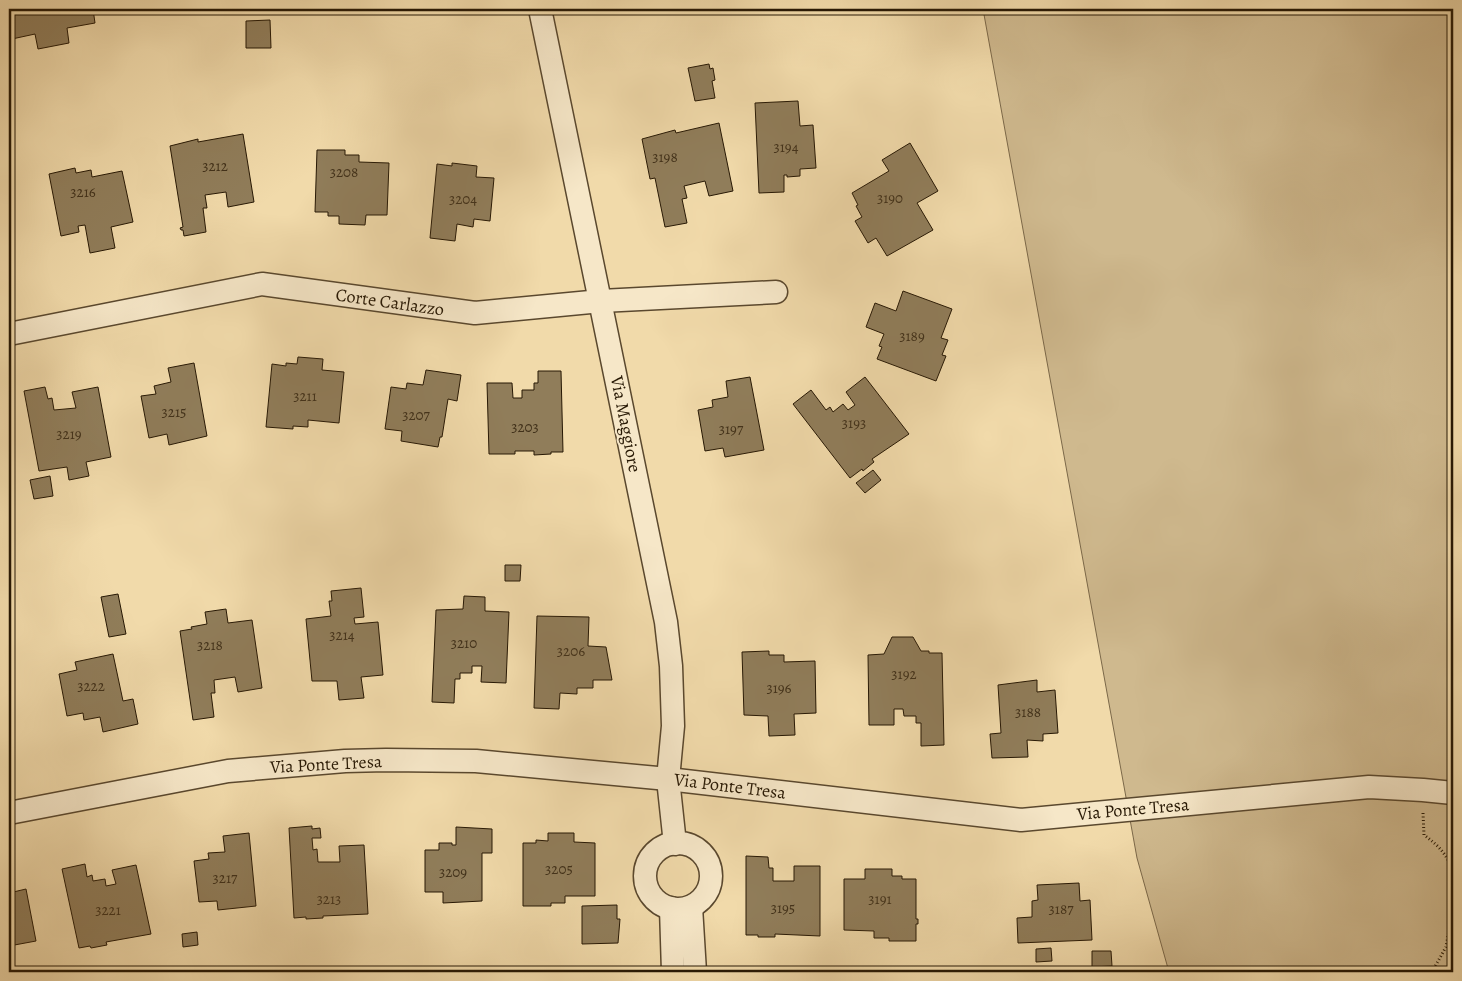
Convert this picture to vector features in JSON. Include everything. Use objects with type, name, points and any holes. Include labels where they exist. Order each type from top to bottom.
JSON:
[{"type":"street","name":"Via Maggiore","points":[[540,9],[666,622],[671,666],[673,726],[668,779],[674,844]]},
{"type":"street","name":"Corte Carlazzo","points":[[9,334],[262,284],[475,313],[601,300],[776,292]]},
{"type":"street","name":"Via Ponte Tresa","points":[[9,813],[228,771],[345,761],[386,760],[476,761],[668,779],[1021,820],[1369,787],[1453,793]]},
{"type":"street","points":[[674,844],[685,844],[695,848],[706,859],[711,873],[710,883],[700,901],[681,908],[661,905],[653,898],[645,880],[646,870],[656,852],[665,846],[674,844]]},
{"type":"street","points":[[673,972],[681,908]]},
{"type":"street","points":[[681,908],[695,972]]},
{"type":"path","points":[[1423,790],[1424,835],[1445,853],[1453,872]]},
{"type":"path","points":[[1432,972],[1446,947],[1453,908]]},
{"type":"shaded area","points":[[983,9],[1453,9],[1453,972],[1169,972],[1137,858]]},
{"type":"building","points":[[9,9],[93,9],[95,23],[67,28],[69,43],[38,49],[35,34],[12,39]]},
{"type":"building","points":[[270,20],[271,48],[246,48],[246,21]]},
{"type":"building","points":[[709,64],[710,69],[713,68],[715,80],[712,81],[715,98],[695,101],[688,68]]},
{"type":"building","points":[[798,101],[800,126],[813,125],[816,168],[800,169],[800,176],[787,177],[787,175],[784,175],[784,192],[759,193],[755,103]]},
{"type":"building","points":[[719,123],[733,191],[709,196],[705,181],[684,186],[687,198],[682,199],[687,223],[665,227],[655,178],[650,179],[642,139],[675,130],[676,133]]},
{"type":"building","points":[[243,134],[254,202],[228,207],[226,192],[205,195],[207,208],[203,208],[206,232],[184,236],[183,230],[180,228],[183,227],[170,146],[198,139],[198,142]]},
{"type":"building","points":[[910,143],[938,191],[917,203],[933,230],[887,256],[876,238],[868,243],[855,221],[862,217],[852,193],[889,171],[882,160]]},
{"type":"building","points":[[317,150],[345,150],[345,155],[359,155],[359,162],[389,163],[387,215],[366,215],[365,225],[339,224],[339,216],[328,216],[328,212],[315,212]]},
{"type":"building","points":[[452,163],[477,166],[476,177],[494,178],[490,221],[474,219],[473,227],[457,224],[455,241],[430,238],[437,164],[452,166]]},
{"type":"building","points":[[75,168],[76,173],[91,170],[92,177],[122,171],[133,222],[111,227],[115,248],[90,253],[85,225],[78,226],[79,232],[61,236],[49,174]]},
{"type":"building","points":[[903,291],[952,309],[941,338],[948,340],[942,355],[946,356],[936,381],[877,359],[882,347],[879,346],[884,334],[866,327],[875,303],[896,311]]},
{"type":"building","points":[[298,357],[323,359],[322,370],[344,372],[339,423],[308,420],[308,427],[293,426],[293,429],[266,427],[272,364],[286,366],[286,363],[297,364]]},
{"type":"building","points":[[194,363],[207,436],[169,445],[167,434],[149,438],[141,396],[156,394],[154,386],[171,382],[168,368]]},
{"type":"building","points":[[426,370],[461,375],[457,401],[448,399],[442,437],[440,437],[438,447],[401,441],[402,431],[385,429],[391,387],[406,389],[407,383],[423,385]]},
{"type":"building","points":[[538,371],[561,371],[563,452],[534,455],[534,451],[515,451],[515,454],[489,454],[487,383],[512,383],[513,398],[522,398],[522,390],[534,390],[534,383],[538,383]]},
{"type":"building","points":[[750,377],[764,450],[725,457],[723,448],[705,451],[698,410],[713,407],[712,400],[728,397],[726,381]]},
{"type":"building","points":[[865,377],[909,434],[872,459],[874,462],[863,471],[862,469],[850,478],[793,404],[811,390],[826,410],[830,407],[833,412],[843,404],[848,410],[855,405],[846,392]]},
{"type":"building","points":[[45,387],[48,399],[52,398],[54,410],[76,408],[72,392],[98,387],[111,457],[86,462],[89,476],[69,480],[67,467],[39,471],[24,391]]},
{"type":"building","points":[[873,470],[881,480],[865,493],[856,483]]},
{"type":"building","points":[[50,476],[53,496],[34,499],[30,480]]},
{"type":"building","points":[[505,565],[521,565],[520,581],[505,581]]},
{"type":"building","points":[[361,588],[364,617],[354,618],[355,624],[378,622],[383,675],[361,677],[364,698],[339,700],[337,681],[312,681],[306,619],[331,616],[329,601],[332,601],[331,591]]},
{"type":"building","points":[[118,594],[126,634],[109,637],[101,597]]},
{"type":"building","points":[[464,596],[485,597],[485,611],[509,612],[506,683],[481,682],[482,666],[472,666],[472,673],[460,673],[460,679],[455,679],[454,703],[432,702],[436,610],[463,609]]},
{"type":"building","points":[[226,609],[228,623],[252,620],[262,688],[238,692],[235,677],[214,680],[215,693],[211,693],[214,717],[193,720],[180,631],[207,624],[205,612]]},
{"type":"building","points":[[537,616],[589,617],[588,646],[606,647],[612,680],[593,680],[593,688],[577,688],[577,694],[560,693],[559,709],[534,708]]},
{"type":"building","points":[[892,637],[913,637],[921,651],[942,653],[944,745],[921,746],[921,723],[916,723],[916,716],[904,716],[903,709],[894,709],[894,725],[869,725],[868,655],[884,654]]},
{"type":"building","points":[[769,651],[769,655],[784,655],[784,662],[815,661],[816,713],[794,714],[795,735],[769,736],[768,716],[744,715],[742,652]]},
{"type":"building","points":[[113,654],[123,701],[133,699],[138,724],[103,732],[100,717],[84,720],[83,713],[67,716],[59,674],[77,670],[75,662]]},
{"type":"building","points":[[1037,680],[1037,692],[1055,690],[1058,733],[1043,734],[1043,741],[1027,740],[1028,757],[992,758],[990,734],[1001,733],[998,685]]},
{"type":"building","points":[[312,826],[312,829],[320,828],[321,838],[312,838],[313,850],[317,849],[318,862],[340,862],[339,846],[364,845],[368,914],[323,916],[323,918],[306,919],[306,917],[294,918],[289,828]]},
{"type":"building","points":[[456,827],[492,829],[492,853],[482,853],[482,901],[443,903],[443,892],[425,892],[425,850],[439,850],[439,843],[452,843],[452,845],[456,845]]},
{"type":"building","points":[[249,833],[256,906],[218,910],[217,901],[199,902],[194,861],[209,859],[208,853],[225,852],[223,836]]},
{"type":"building","points":[[548,833],[574,833],[574,842],[595,843],[595,896],[565,896],[565,903],[551,903],[551,906],[523,906],[523,843],[536,843],[536,840],[548,841]]},
{"type":"building","points":[[746,856],[768,857],[769,868],[773,868],[773,881],[794,881],[794,866],[820,866],[820,936],[775,934],[775,937],[758,937],[758,935],[746,935]]},
{"type":"building","points":[[85,864],[87,877],[92,875],[93,881],[105,879],[106,886],[116,884],[112,870],[136,865],[151,934],[106,942],[107,945],[79,948],[62,869]]},
{"type":"building","points":[[865,869],[892,869],[892,876],[902,876],[902,879],[916,879],[916,919],[918,919],[918,924],[916,924],[916,941],[889,941],[889,938],[874,938],[874,931],[844,930],[844,879],[865,879]]},
{"type":"building","points":[[1079,883],[1080,901],[1090,900],[1092,940],[1018,943],[1017,918],[1032,917],[1032,901],[1038,900],[1037,885]]},
{"type":"building","points":[[26,889],[36,941],[9,946],[9,893]]},
{"type":"building","points":[[617,905],[617,919],[620,919],[618,943],[582,944],[582,906]]},
{"type":"building","points":[[197,932],[198,945],[183,947],[182,934]]},
{"type":"building","points":[[1051,948],[1052,961],[1036,962],[1036,949]]},
{"type":"building","points":[[1092,951],[1111,951],[1112,966],[1092,967]]}]
